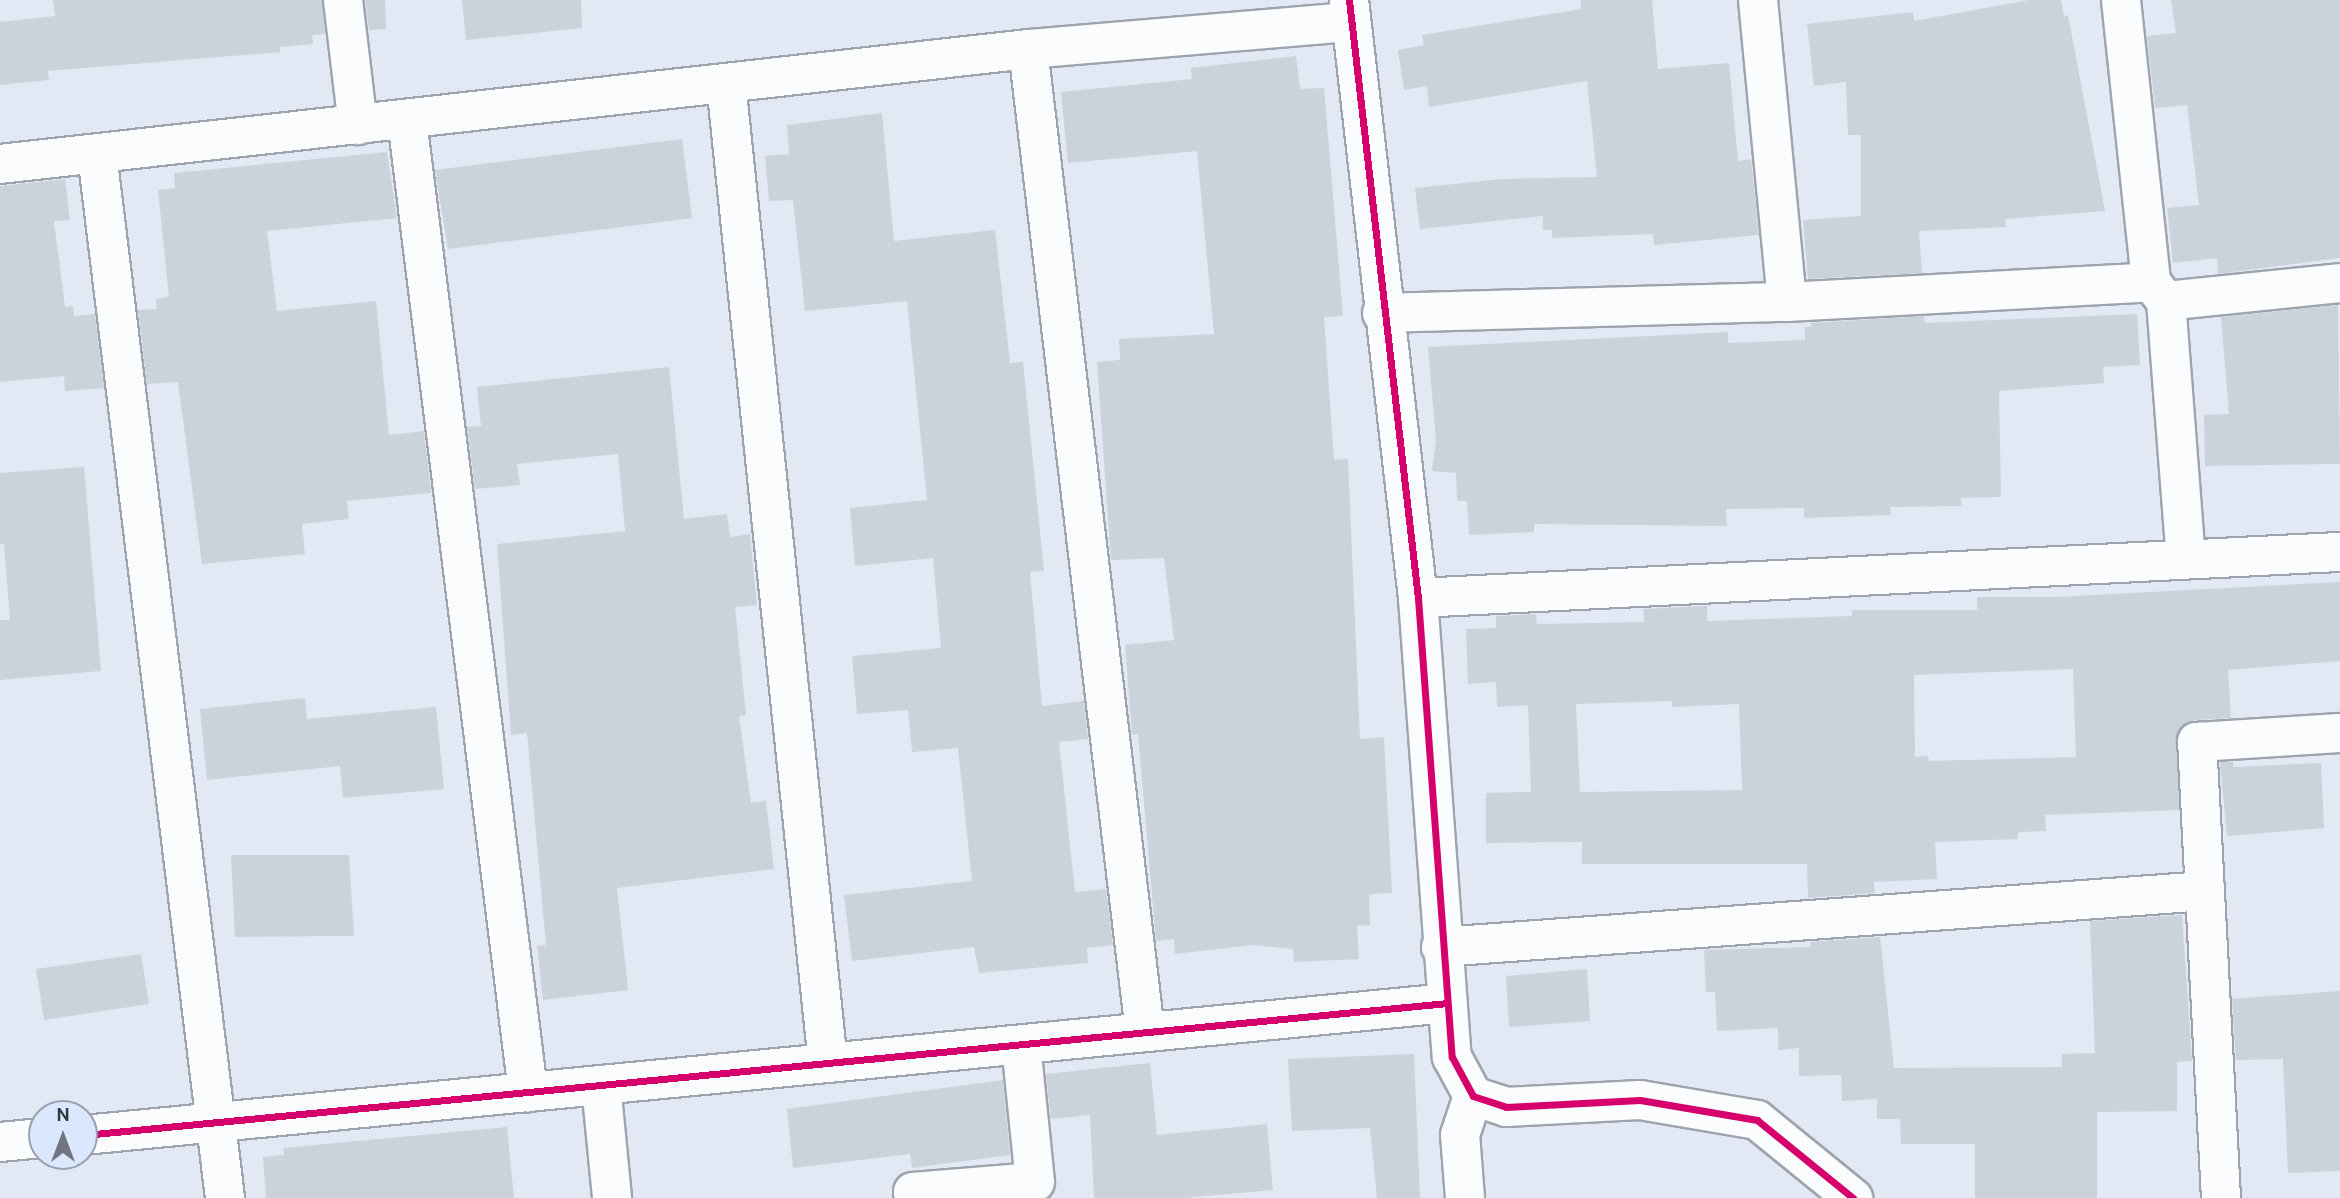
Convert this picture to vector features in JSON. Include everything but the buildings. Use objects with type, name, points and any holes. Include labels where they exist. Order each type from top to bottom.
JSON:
[{"type":"street","points":[[342,0],[358,125]]},
{"type":"street","points":[[1758,0],[1787,302]]},
{"type":"street","points":[[2122,0],[2159,292],[2186,559]]},
{"type":"street","points":[[0,164],[407,120],[1350,11],[1382,313],[1418,598],[1441,947],[1452,1057],[1473,1096],[1506,1107],[1640,1100],[1757,1120],[1853,1198]]},
{"type":"street","points":[[1028,49],[1145,1032]]},
{"type":"street","points":[[726,83],[828,1063]]},
{"type":"street","points":[[407,120],[528,1092]]},
{"type":"street","points":[[97,154],[225,1198]]},
{"type":"street","points":[[1382,313],[2159,292],[2340,283]]},
{"type":"street","points":[[1418,598],[2340,552]]},
{"type":"street","points":[[2221,1198],[2197,741],[2340,733]]},
{"type":"street","points":[[1441,947],[2204,891]]},
{"type":"street","points":[[98,1134],[1447,1003]]},
{"type":"street","points":[[914,1198],[913,1192],[1035,1182],[1021,1045]]},
{"type":"street","points":[[601,1085],[611,1198]]},
{"type":"street","points":[[1465,1198],[1460,1135],[1473,1096]]},
{"type":"street","points":[[0,1142],[28,1139]]},
{"type":"cycle path","points":[[1349,0],[1418,598],[1452,1057],[1473,1096],[1506,1107],[1640,1100],[1757,1120],[1853,1198]]},
{"type":"cycle path","points":[[98,1134],[1447,1003]]}]
